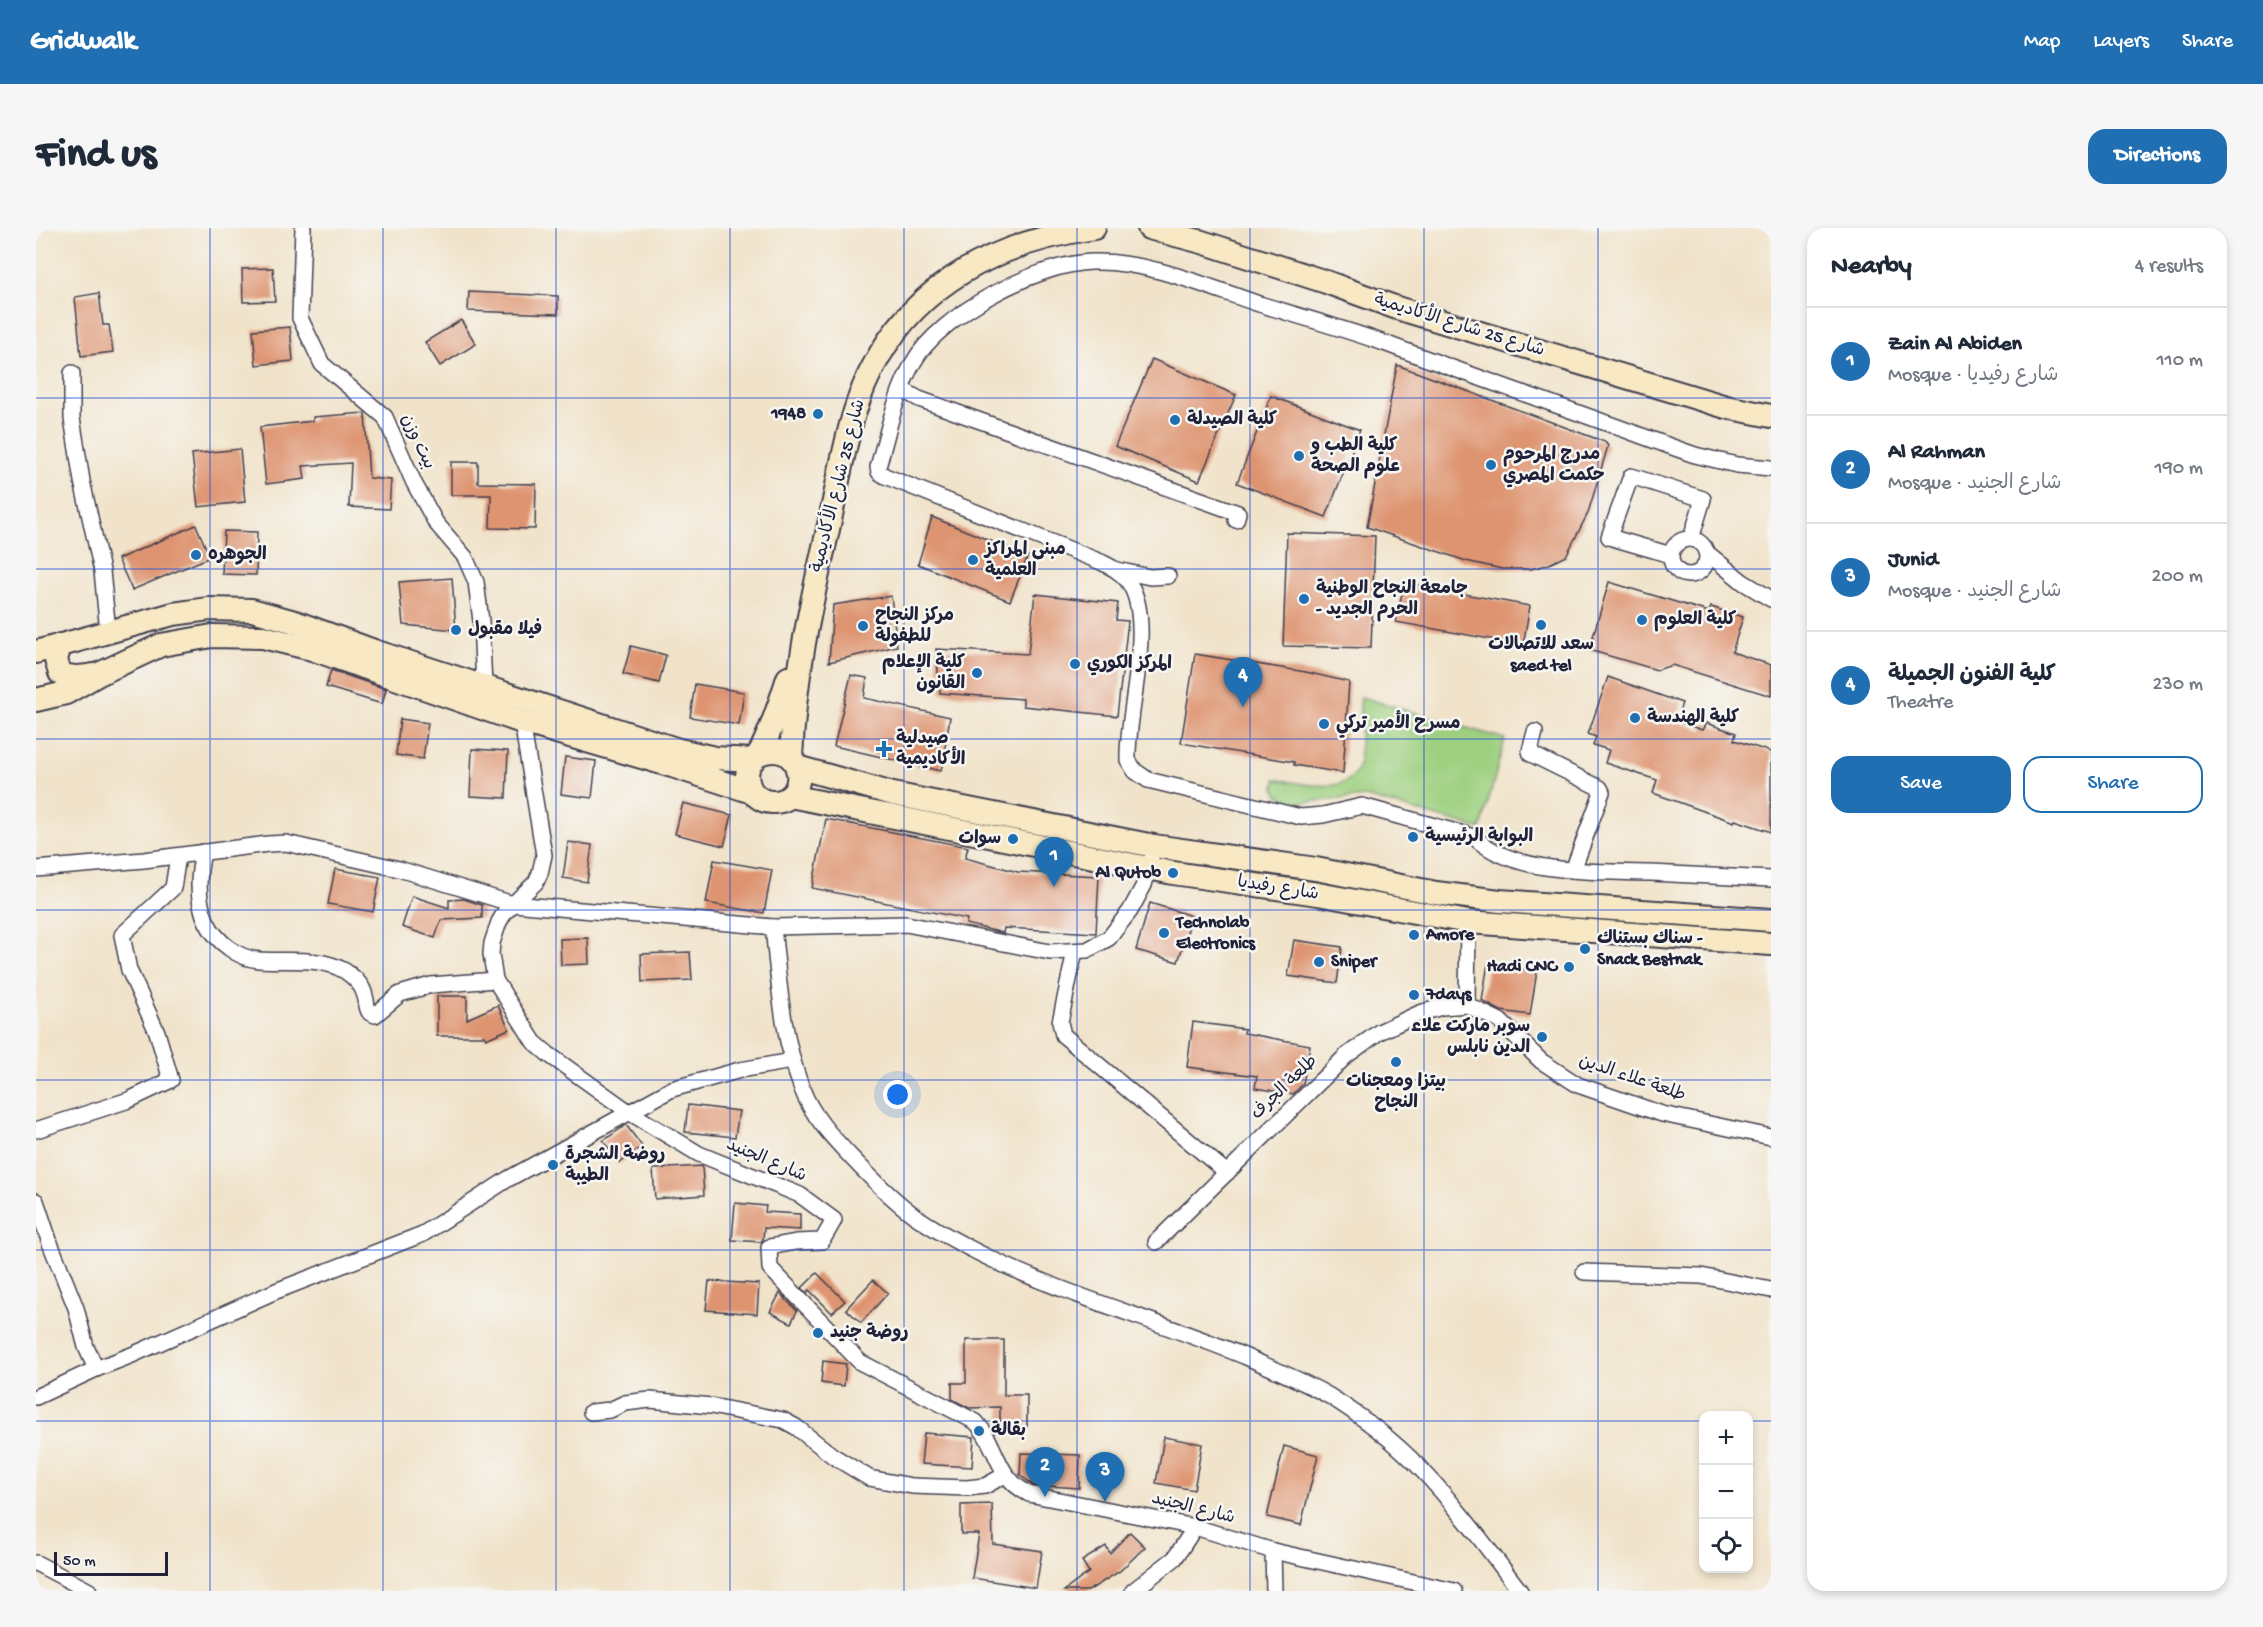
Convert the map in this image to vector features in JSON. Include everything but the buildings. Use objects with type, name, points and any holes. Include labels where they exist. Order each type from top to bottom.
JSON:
[{"type":"main road","name":"شارع 25 شارع الأكاديمية","points":[[814,591],[854,415],[868,378],[891,336],[930,295],[980,262],[1049,237],[1094,228]]},
{"type":"main road","name":"شارع 25 شارع الأكاديمية","points":[[1149,228],[1202,242],[1326,282],[1397,308],[1726,407],[1771,416]]},
{"type":"main road","points":[[752,792],[747,776],[781,700],[814,591]]},
{"type":"main road","points":[[36,700],[66,693],[99,674],[161,645],[212,636],[263,637],[312,649],[522,722],[672,766],[752,792],[766,801],[775,802],[790,796],[798,781],[794,762],[792,717],[814,591]]},
{"type":"main road","points":[[36,652],[172,614],[209,609],[252,610],[295,622],[484,687],[679,750],[715,758],[756,757],[776,750],[794,762]]},
{"type":"main road","points":[[60,645],[56,660],[60,673],[75,678],[99,674]]},
{"type":"main road","name":"شارع رفيديا","points":[[794,762],[893,794],[1154,846],[1316,869],[1436,893],[1500,901],[1771,920]]},
{"type":"main road","name":"شارع رفيديا","points":[[790,796],[1149,868],[1318,894],[1468,922],[1771,944]]},
{"type":"street","name":"بيت وزن","points":[[303,228],[300,318],[322,364],[385,417],[414,483],[436,523],[465,557],[476,582],[481,621],[484,687]]},
{"type":"street","points":[[1168,576],[1150,577],[1117,570],[1071,549],[881,475],[878,467],[901,389],[913,363],[931,340],[952,322],[1011,285],[1053,269],[1091,262],[1119,263],[1144,267],[1388,344],[1409,354],[1695,455],[1737,465],[1771,468]]},
{"type":"street","points":[[72,373],[72,418],[82,481],[102,572],[108,632]]},
{"type":"street","points":[[901,389],[930,403],[1238,513],[1236,520]]},
{"type":"street","points":[[1671,555],[1609,537],[1631,476],[1703,499],[1691,539]]},
{"type":"street","points":[[1706,552],[1706,562],[1701,571],[1692,575],[1679,572],[1673,565],[1671,555],[1678,543],[1691,539],[1699,542],[1706,552],[1743,582],[1771,599]]},
{"type":"street","points":[[1117,570],[1134,590],[1141,611],[1128,755],[1130,766],[1148,780],[1301,817],[1323,815],[1362,806],[1474,837],[1485,848],[1514,859],[1556,868],[1771,879]]},
{"type":"street","points":[[1701,571],[1743,582]]},
{"type":"street","name":"شارع الجنيد","points":[[522,722],[544,855],[536,882],[513,904],[499,922],[492,943],[495,980],[534,1042],[629,1112],[699,1154],[800,1195],[834,1221],[822,1241],[796,1242],[768,1247],[770,1269],[860,1362],[976,1422],[983,1430],[1005,1475],[1020,1490],[1038,1497],[1195,1527],[1273,1551],[1454,1591]]},
{"type":"street","points":[[1534,732],[1531,754],[1600,788],[1602,792],[1572,870]]},
{"type":"street","points":[[36,869],[178,856],[274,843],[293,845],[399,869],[513,904],[773,927],[906,924],[1050,952],[1087,950],[1109,938],[1131,911],[1144,885],[1154,846]]},
{"type":"street","points":[[202,852],[198,877],[199,899],[205,919],[220,941],[249,958],[299,960],[342,969],[362,988],[370,1013],[375,1015],[400,994],[430,985],[495,980]]},
{"type":"street","points":[[36,1130],[129,1100],[171,1080],[157,1032],[129,970],[122,935],[173,888],[178,856]]},
{"type":"street","points":[[1467,1005],[1468,922]]},
{"type":"street","points":[[773,927],[780,997],[792,1061],[803,1092],[826,1130],[862,1169],[913,1214],[957,1242],[1022,1275],[1195,1336],[1271,1368],[1330,1397],[1379,1432],[1418,1466],[1466,1520],[1520,1591]]},
{"type":"street","points":[[1075,951],[1060,1022],[1063,1035],[1227,1173]]},
{"type":"street","name":"طلعة علاء الدين","points":[[1467,1005],[1500,1021],[1540,1061],[1578,1085],[1662,1114],[1771,1137]]},
{"type":"street","name":"طلعة الجرف","points":[[1155,1242],[1346,1056],[1379,1032],[1420,1012],[1467,1005]]},
{"type":"street","points":[[36,1397],[276,1291],[423,1234],[508,1179],[672,1089],[740,1070],[792,1061]]},
{"type":"street","points":[[36,1201],[76,1308],[86,1347],[96,1369]]},
{"type":"street","points":[[1584,1272],[1701,1276],[1771,1290]]},
{"type":"street","points":[[591,1412],[610,1410],[625,1403],[650,1400],[711,1406],[783,1420],[869,1478],[912,1486],[967,1488],[985,1486],[1005,1475]]},
{"type":"street","points":[[1133,1591],[1175,1558],[1195,1527]]},
{"type":"street","points":[[1273,1551],[1274,1591]]},
{"type":"street","points":[[36,1563],[89,1591]]},
{"type":"green space","points":[[1361,697],[1505,739],[1481,829],[1366,797],[1293,803],[1277,794],[1276,779],[1324,786],[1347,781],[1355,774],[1360,755]]},
{"type":"place","name":"1948","points":[[818,414]]},
{"type":"place","name":"كلية الصيدلة","points":[[1175,420]]},
{"type":"place","name":"كلية الطب و علوم الصحة","points":[[1299,456]]},
{"type":"place","name":"مدرج المرحوم حكمت المصري","points":[[1491,465]]},
{"type":"place","name":"الجوهره","points":[[196,555]]},
{"type":"place","name":"مبنى المراكز العلمية","points":[[973,560]]},
{"type":"place","name":"جامعة النجاح الوطنية - الحرم الجديد","points":[[1304,599]]},
{"type":"place","name":"كلية العلوم","points":[[1642,620]]},
{"type":"place","name":"سعد للاتصالات saed tel","points":[[1541,625]]},
{"type":"place","name":"مركز النجاح للطفولة","points":[[863,626]]},
{"type":"place","name":"فيلا مقبول","points":[[456,630]]},
{"type":"place","name":"المركز الكوري","points":[[1075,664]]},
{"type":"place","name":"كلية الإعلام القانون","points":[[977,673]]},
{"type":"place","name":"كلية الفنون الجميلة","points":[[1243,707]]},
{"type":"place","name":"كلية الهندسة","points":[[1635,718]]},
{"type":"place","name":"مسرح الأمير تركي","points":[[1324,724]]},
{"type":"place","name":"صيدلية الأكاديمية","points":[[884,749]]},
{"type":"place","name":"البوابة الرئيسية","points":[[1413,837]]},
{"type":"place","name":"سوات","points":[[1013,839]]},
{"type":"place","name":"Al Qutob","points":[[1173,873]]},
{"type":"place","name":"Zain Al Abiden","points":[[1054,887]]},
{"type":"place","name":"Technolab Electronics","points":[[1164,933]]},
{"type":"place","name":"Amore","points":[[1414,935]]},
{"type":"place","name":"سناك بستناك - Snack Bestnak","points":[[1585,949]]},
{"type":"place","name":"Sniper","points":[[1319,962]]},
{"type":"place","name":"Hadi CNC","points":[[1569,967]]},
{"type":"place","name":"7days","points":[[1414,995]]},
{"type":"place","name":"سوبر ماركت علاء الدين نابلس","points":[[1542,1037]]},
{"type":"place","name":"بيتزا ومعجنات النجاح","points":[[1396,1062]]},
{"type":"place","name":"روضة الشجرة الطيبة","points":[[553,1165]]},
{"type":"place","name":"روضة جنيد","points":[[818,1333]]},
{"type":"place","name":"بقالة","points":[[979,1431]]},
{"type":"place","name":"Al Rahman","points":[[1045,1497]]},
{"type":"place","name":"Junid","points":[[1105,1502]]}]
